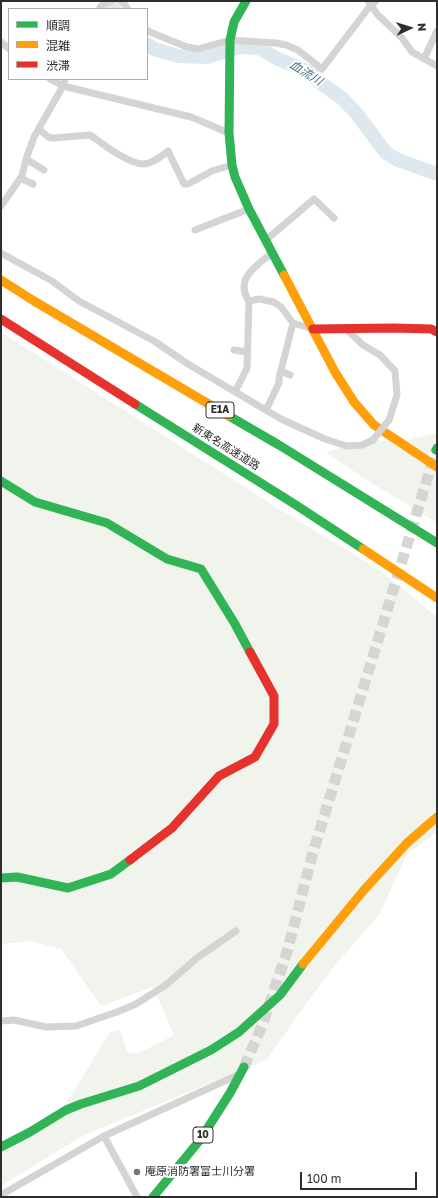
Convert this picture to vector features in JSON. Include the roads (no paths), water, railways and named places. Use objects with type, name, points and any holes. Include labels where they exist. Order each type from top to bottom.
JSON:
[{"type":"main road","points":[[246,1],[234,22],[230,40],[229,133],[232,165],[235,178],[249,209],[335,372],[354,402],[374,425],[437,467]]},
{"type":"main road","name":"E1A","points":[[1,280],[279,445],[437,543]]},
{"type":"main road","name":"新東名高速道路","points":[[1,319],[351,541],[437,598]]},
{"type":"main road","points":[[313,329],[394,328],[431,329],[437,332]]},
{"type":"main road","points":[[1,481],[35,502],[107,523],[167,559],[201,569],[234,624],[274,696],[274,724],[255,757],[219,776],[172,828],[111,874],[68,888],[17,877],[1,878]]},
{"type":"main road","points":[[1,1147],[30,1132],[66,1110],[139,1086],[211,1050],[239,1032],[280,995],[308,957],[364,890],[406,843],[437,817]]},
{"type":"main road","name":"10","points":[[154,1197],[200,1140],[242,1071]]},
{"type":"street","points":[[100,8],[108,2]]},
{"type":"street","points":[[148,31],[187,47],[198,49],[230,40],[286,45],[298,50],[322,69],[371,2],[377,14],[402,38],[412,52],[437,66]]},
{"type":"street","points":[[424,59],[437,31]]},
{"type":"street","points":[[1,206],[22,176],[26,158],[34,137],[64,82],[191,117],[229,133]]},
{"type":"street","points":[[39,129],[48,137],[53,138],[90,135],[113,152],[130,161],[144,164],[151,162],[168,151],[184,184],[188,184],[212,171],[232,165]]},
{"type":"street","points":[[26,158],[44,170]]},
{"type":"street","points":[[20,178],[33,184]]},
{"type":"street","points":[[266,240],[314,199],[334,218]]},
{"type":"street","points":[[195,230],[249,209]]},
{"type":"street","points":[[1,253],[52,281],[79,300],[154,341],[188,364],[281,419],[325,439],[347,446],[362,445],[373,440],[389,420],[397,395],[395,370],[380,355],[363,344],[346,329]]},
{"type":"street","points":[[235,392],[247,368],[249,301],[244,294],[244,286],[247,277],[253,268],[272,253]]},
{"type":"street","points":[[249,301],[259,299],[274,302],[281,307],[294,323],[313,329]]},
{"type":"street","points":[[266,410],[279,383],[280,371],[294,323]]},
{"type":"street","points":[[234,350],[247,352]]},
{"type":"street","points":[[280,371],[290,375]]},
{"type":"street","points":[[1,1021],[14,1020],[46,1027],[76,1026],[118,1012],[136,1004],[166,985],[198,958],[236,931]]},
{"type":"street","points":[[1,1195],[104,1136],[242,1071]]},
{"type":"street","points":[[104,1136],[137,1197]]},
{"type":"waterway","name":"血流川","points":[[111,1],[114,8]]},
{"type":"waterway","name":"血流川","points":[[148,45],[154,49],[178,56],[207,57],[239,47],[259,48],[278,59],[309,72],[343,99],[357,114],[386,153],[398,160],[437,174]]},
{"type":"tunnel","points":[[244,1067],[262,1026],[287,952],[312,856],[436,450]]},
{"type":"place","name":"庵原消防署富士川分署","points":[[137,1172]]}]
